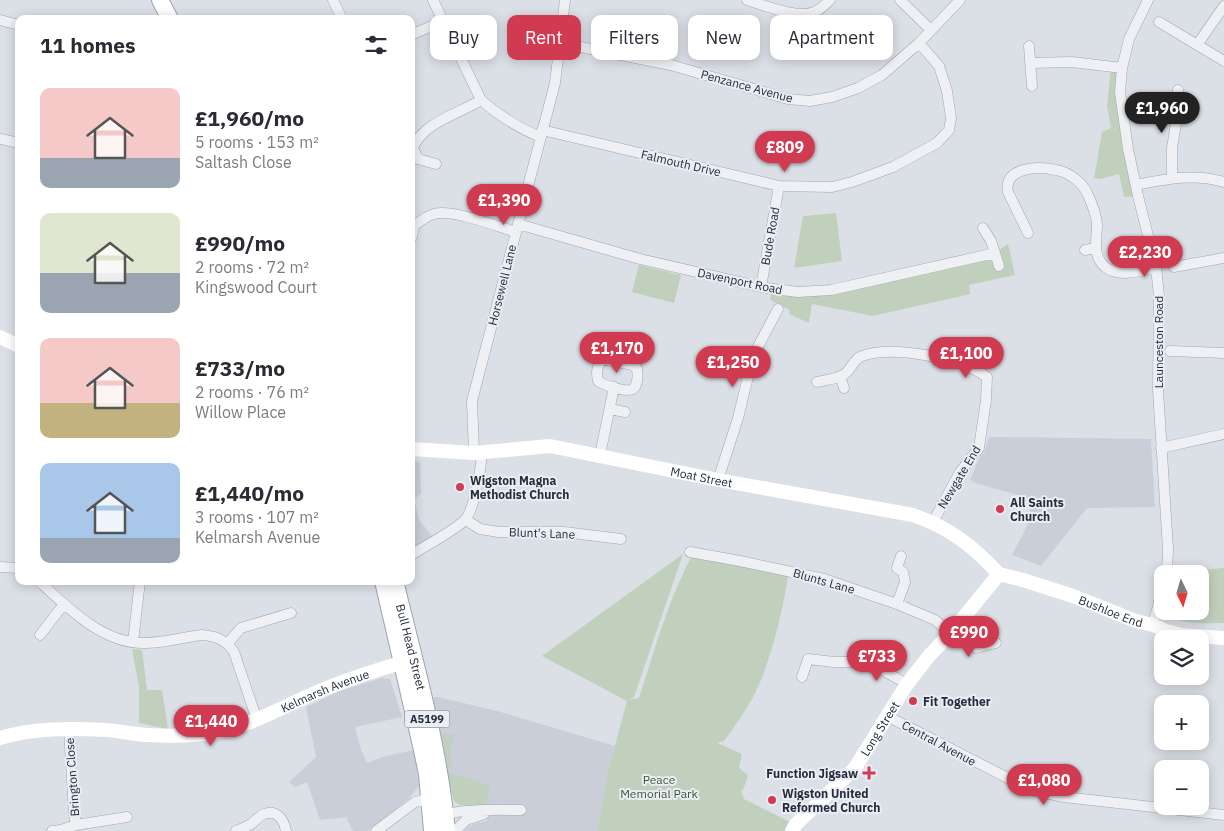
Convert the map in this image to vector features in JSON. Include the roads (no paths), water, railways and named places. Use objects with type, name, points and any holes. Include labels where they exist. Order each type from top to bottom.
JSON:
[{"type":"main road","points":[[160,0],[168,15]]},
{"type":"main road","points":[[0,337],[15,344]]},
{"type":"main road","name":"Moat Street","points":[[415,449],[478,453],[550,446],[718,480],[913,515],[933,522],[954,534],[980,554],[999,574]]},
{"type":"main road","name":"Bushloe End","points":[[999,574],[1072,596],[1136,621],[1153,624],[1166,631],[1182,635],[1224,638]]},
{"type":"main road","name":"Long Street","points":[[792,831],[796,824],[855,768],[907,684],[999,574]]},
{"type":"main road","name":"Bull Head Street","points":[[384,585],[408,661]]},
{"type":"main road","name":"Bull Head Street","points":[[396,585],[422,750],[436,797],[445,814],[437,830]]},
{"type":"main road","name":"Kelmarsh Avenue","points":[[1,735],[69,729],[107,730],[147,735],[182,736],[206,734],[234,728],[257,720],[321,690],[408,661]]},
{"type":"main road","name":"Bull Head Street","points":[[436,797],[437,830]]},
{"type":"street","points":[[332,0],[340,15]]},
{"type":"street","points":[[433,0],[440,15]]},
{"type":"street","name":"Horsewell Lane","points":[[564,15],[565,0]]},
{"type":"street","points":[[747,0],[789,12],[806,14],[822,8],[830,0]]},
{"type":"street","points":[[900,0],[931,30]]},
{"type":"street","name":"Penzance Avenue","points":[[581,47],[671,66],[788,99],[810,101],[832,97],[858,88],[882,75],[920,43],[960,0]]},
{"type":"street","name":"Launceston Road","points":[[1144,2],[1128,39],[1122,68],[1120,92],[1125,130],[1136,185],[1156,267],[1159,296],[1158,390],[1167,565]]},
{"type":"street","points":[[1198,45],[1224,6]]},
{"type":"street","points":[[0,20],[15,24]]},
{"type":"street","points":[[1159,22],[1224,61]]},
{"type":"street","points":[[415,33],[430,27]]},
{"type":"street","name":"Falmouth Drive","points":[[481,100],[492,109],[541,134],[779,186],[832,187],[893,167],[942,139],[949,130],[951,118],[947,91],[939,66],[920,43]]},
{"type":"street","points":[[1029,46],[1032,86]]},
{"type":"street","points":[[415,144],[420,135],[433,125],[481,100],[462,60]]},
{"type":"street","name":"Horsewell Lane","points":[[466,520],[474,498],[482,464],[478,453],[472,401],[555,83],[558,60]]},
{"type":"street","points":[[1031,64],[1072,62],[1122,68]]},
{"type":"street","points":[[1172,177],[1172,148],[1177,117],[1178,90]]},
{"type":"street","points":[[0,139],[15,143]]},
{"type":"street","points":[[415,156],[418,159],[436,164]]},
{"type":"street","points":[[1028,233],[1008,192],[1008,178],[1018,171],[1057,170],[1070,175],[1084,187],[1097,223],[1097,255],[1100,262],[1106,268],[1114,272],[1137,272],[1156,267]]},
{"type":"street","points":[[1136,185],[1172,177],[1210,178],[1224,182]]},
{"type":"street","name":"Bude Road","points":[[760,287],[779,186]]},
{"type":"street","name":"Davenport Road","points":[[415,224],[436,214],[452,214],[760,287],[798,292],[831,290],[995,253]]},
{"type":"street","points":[[983,228],[991,241],[999,266]]},
{"type":"street","points":[[1085,250],[1096,248]]},
{"type":"street","points":[[1174,267],[1224,258]]},
{"type":"street","points":[[718,480],[738,418],[753,356],[778,309]]},
{"type":"street","points":[[1170,351],[1224,353]]},
{"type":"street","name":"Newgate End","points":[[840,376],[844,375],[858,357],[874,352],[932,356],[975,369],[987,377],[986,400],[979,448],[960,472],[933,522]]},
{"type":"street","points":[[817,382],[840,376],[844,388]]},
{"type":"street","points":[[600,455],[614,387]]},
{"type":"street","points":[[610,409],[625,412]]},
{"type":"street","points":[[1161,448],[1224,434]]},
{"type":"street","points":[[415,552],[466,520]]},
{"type":"street","name":"Blunt's Lane","points":[[466,520],[480,529],[498,532],[564,532],[621,539]]},
{"type":"street","name":"Blunts Lane","points":[[690,552],[740,560],[824,579],[897,604],[935,620],[976,648],[996,643]]},
{"type":"street","points":[[897,604],[905,582],[903,572],[897,568],[901,556]]},
{"type":"street","points":[[0,567],[15,568]]},
{"type":"street","points":[[43,585],[90,625],[111,636],[133,642],[154,642],[202,635],[212,636],[228,643],[234,652],[257,720]]},
{"type":"street","points":[[133,642],[140,585]]},
{"type":"street","points":[[40,635],[64,604]]},
{"type":"street","points":[[228,643],[241,628],[291,613]]},
{"type":"street","points":[[1153,624],[1154,620]]},
{"type":"street","points":[[854,662],[855,646]]},
{"type":"street","points":[[802,677],[808,658],[834,662],[854,662],[884,672],[907,684]]},
{"type":"street","name":"Central Avenue","points":[[887,716],[1031,790],[1064,797],[1224,815]]},
{"type":"street","name":"Brington Close","points":[[69,729],[76,825]]},
{"type":"street","points":[[376,831],[415,802],[436,797]]},
{"type":"street","points":[[445,814],[495,810],[520,813],[482,814],[466,820],[455,831]]},
{"type":"street","points":[[236,831],[249,826],[264,814],[270,813],[276,814],[281,818],[286,831]]},
{"type":"street","name":"Brington Close","points":[[52,831],[127,817]]},
{"type":"place","name":"Wigston Magna Methodist Church","points":[[460,487]]},
{"type":"place","name":"All Saints Church","points":[[1000,509]]},
{"type":"place","name":"Fit Together","points":[[913,701]]},
{"type":"place","name":"Function Jigsaw","points":[[869,773]]},
{"type":"place","name":"Wigston United Reformed Church","points":[[772,800]]},
{"type":"park label","name":"Peace Memorial Park","points":[[659,786]]}]
